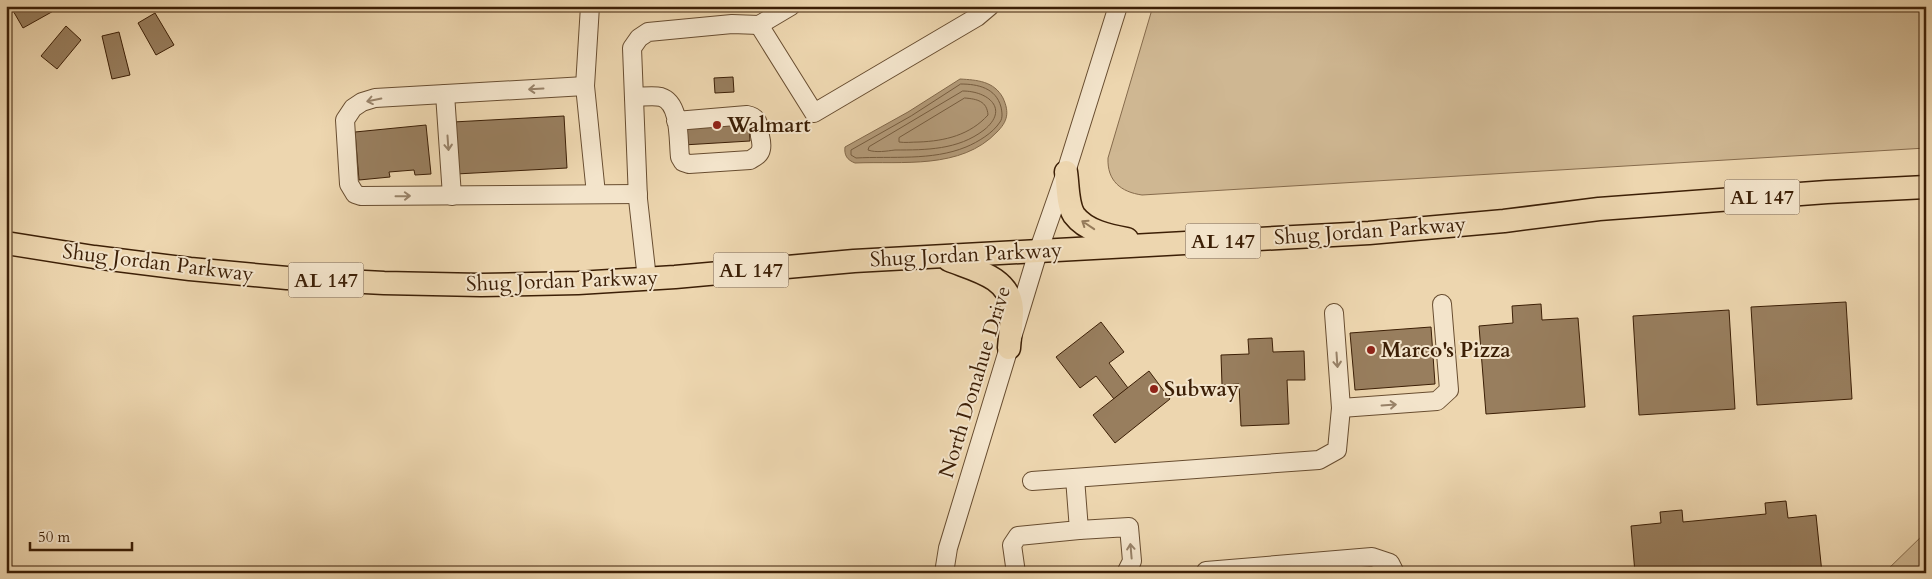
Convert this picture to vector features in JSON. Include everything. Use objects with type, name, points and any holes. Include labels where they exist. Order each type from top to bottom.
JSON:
[{"type":"main road","points":[[1066,172],[1074,214],[1088,226],[1105,235],[1150,244]]},
{"type":"main road","name":"Shug Jordan Parkway","points":[[6,243],[104,259],[287,278],[481,285],[578,283],[854,261],[1369,233],[1504,221],[1599,209],[1827,192],[1926,187]]},
{"type":"main road","points":[[941,257],[992,277],[1003,286],[1009,295],[1012,309],[1009,348]]},
{"type":"street","points":[[590,6],[585,86],[596,194]]},
{"type":"street","points":[[759,25],[814,113],[978,17],[990,6]]},
{"type":"street","name":"North Donahue Drive","points":[[944,573],[948,548],[1038,252],[1066,172],[1118,6]]},
{"type":"street","points":[[647,279],[638,194],[632,48],[639,38],[648,32],[732,24],[759,25],[786,8]]},
{"type":"street","points":[[585,86],[375,98],[362,102],[353,108],[345,120],[348,184],[355,194],[361,196],[638,194]]},
{"type":"street","points":[[445,94],[452,196]]},
{"type":"street","points":[[634,97],[660,97],[667,100],[676,113],[676,121],[680,158],[683,162],[689,164],[750,160],[757,157],[762,149],[759,125],[752,116],[676,121]]},
{"type":"street","points":[[1341,408],[1437,402],[1449,390],[1442,304]]},
{"type":"street","points":[[1032,481],[1319,460],[1337,450],[1341,408],[1334,313]]},
{"type":"street","points":[[1075,478],[1079,530]]},
{"type":"street","points":[[1016,573],[1012,545],[1018,536],[1129,527],[1132,561],[1126,573]]},
{"type":"street","points":[[1206,572],[1372,557],[1390,563],[1395,573]]},
{"type":"shaded area","points":[[1153,6],[1926,6],[1926,148],[1142,195],[1128,191],[1117,184],[1110,173],[1108,158]]},
{"type":"shaded area","points":[[1926,532],[1926,573],[1884,573]]},
{"type":"water","points":[[960,79],[984,82],[990,85],[999,92],[1005,103],[1007,113],[1003,125],[982,144],[966,153],[930,161],[855,163],[847,157],[845,147],[908,112]]},
{"type":"building","points":[[16,6],[55,6],[57,9],[23,28],[12,9]]},
{"type":"building","points":[[155,13],[174,45],[156,55],[138,23]]},
{"type":"building","points":[[66,26],[81,40],[57,69],[41,56]]},
{"type":"building","points":[[119,32],[130,75],[112,79],[102,36]]},
{"type":"building","points":[[733,77],[734,92],[715,93],[714,78]]},
{"type":"building","points":[[564,116],[567,168],[456,174],[453,122]]},
{"type":"building","points":[[749,124],[750,141],[683,145],[682,128]]},
{"type":"building","points":[[426,125],[431,174],[415,175],[414,170],[389,172],[390,177],[359,180],[355,132]]},
{"type":"building","points":[[1846,302],[1852,399],[1757,405],[1751,307]]},
{"type":"building","points":[[1541,304],[1542,320],[1578,318],[1585,407],[1486,414],[1479,326],[1513,323],[1512,306]]},
{"type":"building","points":[[1729,310],[1735,409],[1639,415],[1633,316]]},
{"type":"building","points":[[1101,322],[1124,352],[1109,363],[1128,388],[1114,399],[1096,376],[1080,388],[1056,357]]},
{"type":"building","points":[[1431,327],[1435,384],[1355,390],[1350,333]]},
{"type":"building","points":[[1272,338],[1273,352],[1304,351],[1305,380],[1287,380],[1289,424],[1241,426],[1239,384],[1222,385],[1221,355],[1249,354],[1248,339]]},
{"type":"building","points":[[1149,371],[1170,399],[1115,443],[1093,415]]},
{"type":"building","points":[[1786,501],[1788,518],[1816,515],[1822,573],[1635,573],[1631,526],[1661,523],[1660,512],[1682,510],[1683,522],[1766,514],[1765,503]]},
{"type":"place","name":"Walmart","points":[[717,125]]},
{"type":"place","name":"Marco's Pizza","points":[[1371,350]]},
{"type":"place","name":"Subway","points":[[1154,389]]}]
